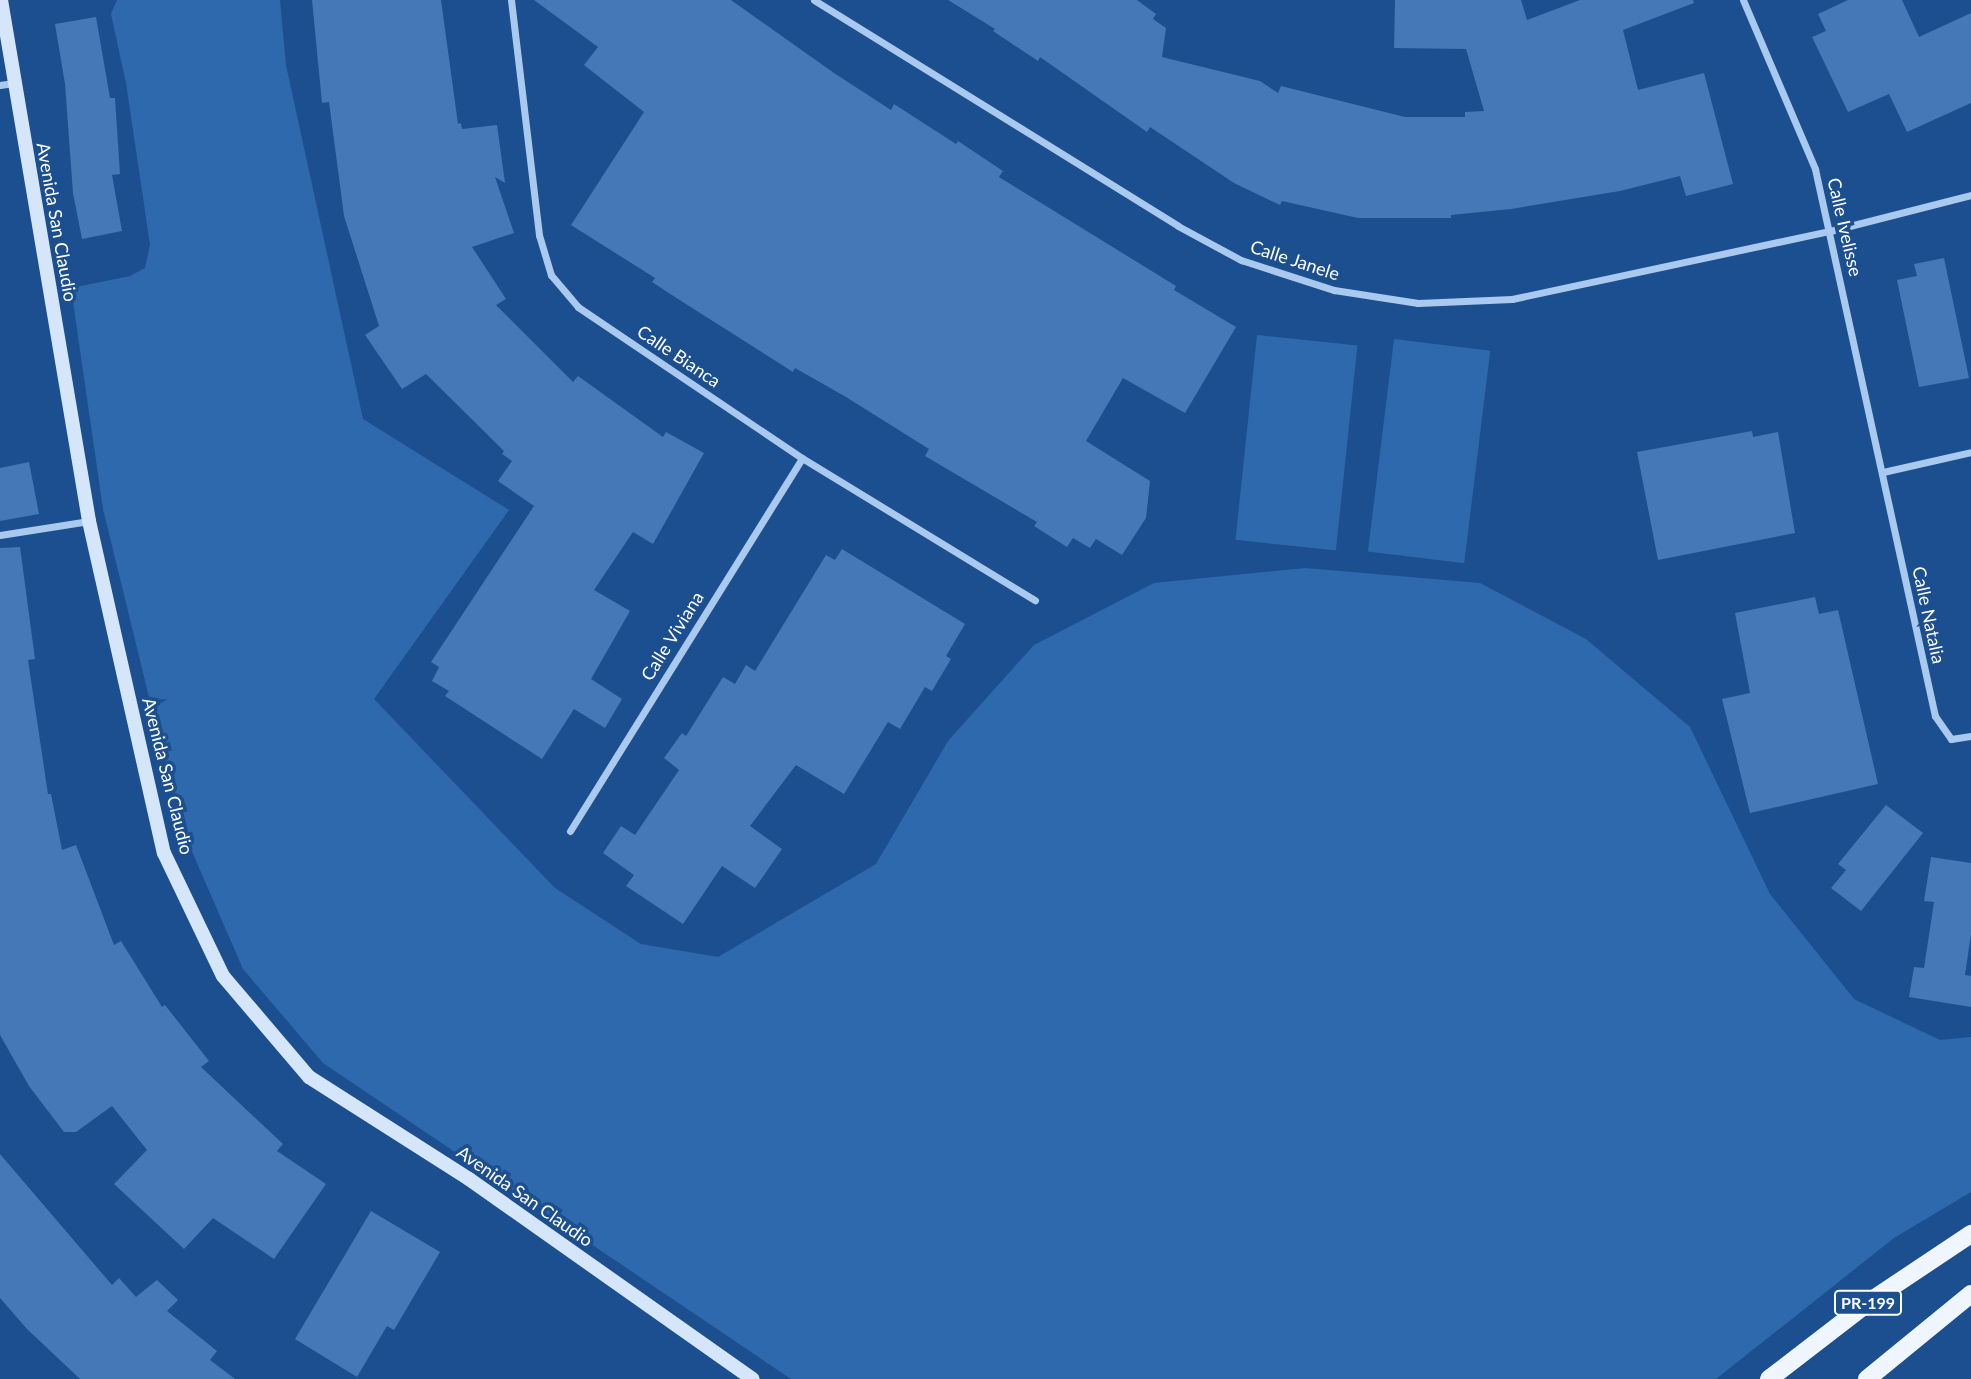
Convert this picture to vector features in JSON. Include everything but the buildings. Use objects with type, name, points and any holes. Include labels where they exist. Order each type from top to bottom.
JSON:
[{"type":"main road","name":"PR-199","points":[[1769,1379],[1869,1302],[1971,1234]]},
{"type":"main road","name":"PR-199","points":[[1867,1379],[1971,1294]]},
{"type":"street","name":"Avenida San Claudio","points":[[1,0],[7,84],[89,521],[164,853],[223,976],[309,1077],[469,1179],[752,1379]]},
{"type":"street","name":"Calle Bianca","points":[[511,0],[539,235],[551,275],[578,307],[802,458],[1035,600]]},
{"type":"street","name":"Calle Janele","points":[[814,0],[1178,226],[1241,260],[1334,290],[1418,303],[1512,299],[1830,231],[1971,195]]},
{"type":"street","name":"Calle Ivelisse","points":[[1743,0],[1815,169],[1883,472]]},
{"type":"street","points":[[1883,472],[1971,452]]},
{"type":"street","name":"Calle Viviana","points":[[570,831],[802,458]]},
{"type":"street","name":"Calle Natalia","points":[[1883,472],[1935,716],[1951,739],[1971,736]]},
{"type":"street","points":[[0,536],[89,521]]},
{"type":"shaded area","points":[[117,0],[280,0],[286,65],[363,419],[509,510],[374,699],[555,888],[641,944],[718,957],[876,864],[948,741],[1034,645],[1154,583],[1305,568],[1480,583],[1586,639],[1690,727],[1770,894],[1854,999],[1940,1040],[1971,1037],[1971,1192],[1894,1238],[1716,1379],[791,1379],[323,1063],[243,969],[190,847],[159,738],[103,509],[71,288],[130,276],[145,268],[150,245],[126,83],[111,14]]},
{"type":"shaded area","points":[[1257,335],[1357,346],[1336,550],[1235,540]]},
{"type":"shaded area","points":[[1394,339],[1490,351],[1464,563],[1368,551]]}]
